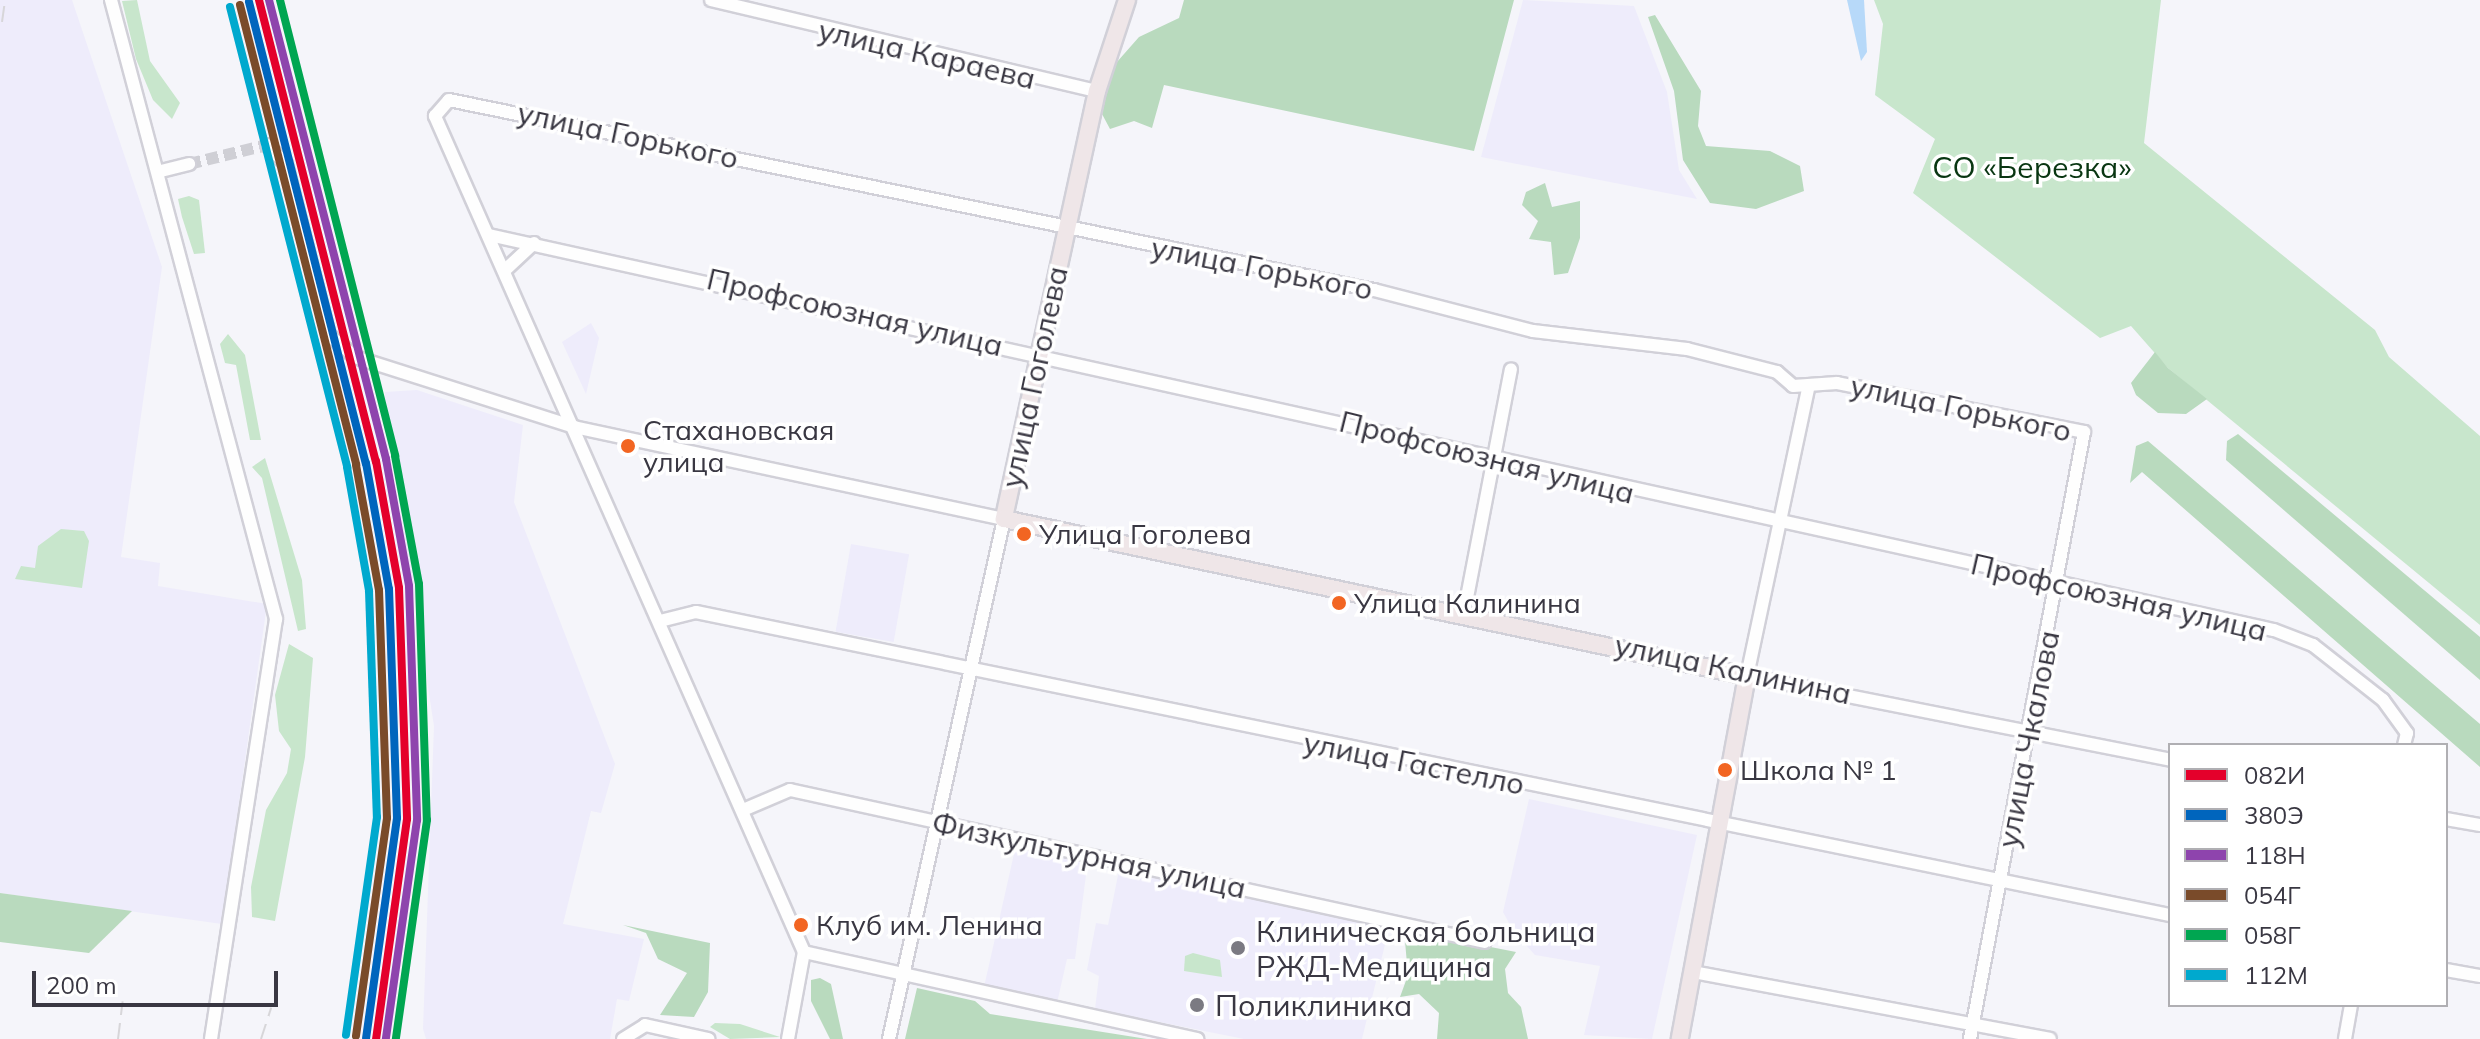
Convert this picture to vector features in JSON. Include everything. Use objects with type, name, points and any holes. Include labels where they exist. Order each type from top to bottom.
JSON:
[{"type":"main road","name":"улица Гоголева","points":[[1004,519],[1037,353],[1097,91],[1127,0]]},
{"type":"main road","name":"улица Калинина","points":[[1004,519],[1464,613],[1747,676]]},
{"type":"main road","points":[[1680,1039],[1722,825],[1747,676]]},
{"type":"street","points":[[111,0],[161,171],[276,619],[211,1039]]},
{"type":"street","name":"улица Караева","points":[[711,0],[1097,91]]},
{"type":"street","name":"улица Горького","points":[[489,235],[435,116],[457,100],[1374,290],[1533,331],[1687,349],[1777,372],[1808,389],[1837,383],[2088,438]]},
{"type":"street","name":"улица Калинина","points":[[267,145],[286,164],[329,335],[363,360],[574,427],[1004,519]]},
{"type":"street","points":[[161,171],[189,164]]},
{"type":"street","points":[[489,235],[804,952],[788,1039]]},
{"type":"street","name":"Профсоюзная улица","points":[[489,235],[1037,353],[1779,525],[2060,581],[2274,630],[2313,645],[2383,700],[2406,739]]},
{"type":"street","points":[[504,271],[534,243]]},
{"type":"street","points":[[1464,613],[1491,459],[1511,370]]},
{"type":"street","points":[[1747,676],[1808,389]]},
{"type":"street","name":"улица Чкалова","points":[[1970,1039],[2088,438]]},
{"type":"street","name":"улица Гоголева","points":[[889,1039],[1004,519]]},
{"type":"street","name":"улица Гастелло","points":[[660,621],[696,612],[2168,915]]},
{"type":"street","name":"улица Калинина","points":[[1747,676],[2168,760]]},
{"type":"street","name":"Физкультурная улица","points":[[743,810],[790,790],[1485,942]]},
{"type":"street","points":[[2448,819],[2480,825]]},
{"type":"street","points":[[804,952],[903,978],[1197,1039]]},
{"type":"street","points":[[2448,970],[2480,976]]},
{"type":"street","points":[[1693,972],[2050,1039]]},
{"type":"street","points":[[2345,1039],[2351,1007]]},
{"type":"street","points":[[623,1039],[645,1025],[708,1039]]},
{"type":"shaded area","points":[[0,0],[72,0],[162,267],[121,557],[160,563],[158,586],[267,604],[222,924],[0,893]]},
{"type":"shaded area","points":[[1523,0],[1634,6],[1667,92],[1679,170],[1697,199],[1481,157]]},
{"type":"shaded area","points":[[591,323],[599,338],[586,394],[562,342]]},
{"type":"shaded area","points":[[417,390],[523,425],[514,502],[615,764],[601,813],[591,811],[563,924],[644,939],[629,1001],[617,999],[610,1039],[426,1039],[423,1029],[434,726],[384,404],[385,392]]},
{"type":"shaded area","points":[[851,544],[909,554],[894,642],[836,632]]},
{"type":"shaded area","points":[[1529,799],[1697,835],[1652,1039],[1584,1035],[1600,966],[1535,955],[1514,932],[1503,912]]},
{"type":"shaded area","points":[[1016,845],[1088,860],[1075,959],[1067,959],[1057,1003],[984,987]]},
{"type":"shaded area","name":"Клиническая больница РЖД-Медицина","points":[[1119,870],[1390,924],[1362,1039],[1244,1039],[1095,1009],[1099,976],[1087,970],[1096,923],[1108,925]]},
{"type":"green space","points":[[137,0],[150,61],[180,103],[172,119],[153,100],[136,59],[122,1]]},
{"type":"green space","points":[[1184,0],[1514,0],[1474,151],[1164,85],[1152,128],[1134,121],[1110,129],[1102,114],[1109,71],[1139,37],[1179,18]]},
{"type":"green space","name":"СО «Березка»","points":[[1874,0],[2161,0],[2144,143],[2375,330],[2389,357],[2480,436],[2480,625],[2168,368],[2131,326],[2100,338],[1913,193],[1935,139],[1875,95],[1883,24]]},
{"type":"green space","points":[[1655,15],[1701,91],[1698,126],[1706,146],[1770,151],[1800,166],[1804,191],[1756,209],[1710,203],[1683,160],[1674,91],[1648,17]]},
{"type":"green space","points":[[1545,183],[1552,207],[1580,201],[1580,238],[1568,273],[1554,275],[1551,242],[1529,239],[1538,221],[1522,205],[1526,192]]},
{"type":"green space","points":[[189,196],[199,200],[205,253],[194,254],[182,217],[178,199]]},
{"type":"green space","points":[[228,334],[245,355],[261,440],[250,440],[236,365],[225,363],[220,344]]},
{"type":"green space","points":[[2155,352],[2168,368],[2207,399],[2186,414],[2158,413],[2136,395],[2131,383]]},
{"type":"green space","points":[[2238,434],[2480,637],[2480,680],[2226,460],[2227,441]]},
{"type":"green space","points":[[2148,441],[2480,724],[2480,767],[2142,472],[2130,483],[2136,446]]},
{"type":"green space","points":[[265,458],[302,580],[306,629],[298,631],[262,478],[252,467]]},
{"type":"green space","points":[[61,529],[84,531],[89,541],[82,588],[15,579],[21,566],[35,568],[38,546]]},
{"type":"green space","points":[[289,644],[313,658],[305,757],[275,921],[252,917],[251,887],[266,810],[287,773],[291,749],[279,731],[275,695]]},
{"type":"green space","points":[[0,893],[132,911],[89,953],[0,942]]},
{"type":"green space","points":[[623,925],[710,943],[708,992],[694,1017],[660,1015],[687,973],[658,959],[646,933]]},
{"type":"green space","points":[[1404,930],[1516,952],[1505,969],[1508,993],[1521,1007],[1528,1039],[1437,1039],[1439,1013],[1419,994],[1400,997],[1408,975]]},
{"type":"green space","points":[[1193,953],[1220,960],[1222,977],[1184,971],[1185,956]]},
{"type":"green space","points":[[820,978],[831,984],[843,1039],[830,1039],[811,1001],[811,980]]},
{"type":"green space","points":[[917,988],[975,1001],[990,1014],[1147,1039],[905,1039]]},
{"type":"green space","points":[[715,1023],[740,1024],[780,1037],[730,1039],[710,1027]]},
{"type":"water","points":[[1847,0],[1864,0],[1867,52],[1861,61]]},
{"type":"tunnel","points":[[189,164],[267,145]]},
{"type":"railway","points":[[2,22],[5,0]]},
{"type":"railway","points":[[118,1039],[123,1001]]},
{"type":"railway","points":[[261,1039],[271,1008]]},
{"type":"transit line","name":"082И","points":[[259,0],[376,461],[399,588],[407,819],[376,1039]]},
{"type":"transit line","name":"118Н","points":[[269,0],[386,459],[409,586],[417,820],[386,1039]]},
{"type":"transit line","name":"058Г","points":[[280,0],[395,456],[419,584],[427,820],[396,1039]]},
{"type":"transit line","name":"380Э","points":[[249,2],[366,463],[389,589],[397,818],[366,1038]]},
{"type":"transit line","name":"054Г","points":[[240,5],[356,465],[379,590],[387,818],[356,1036]]},
{"type":"transit line","name":"112М","points":[[230,7],[347,467],[369,591],[377,817],[346,1035]]},
{"type":"place","name":"Стахановская улица","points":[[628,446]]},
{"type":"place","name":"Улица Гоголева","points":[[1024,534]]},
{"type":"place","name":"Улица Калинина","points":[[1339,603]]},
{"type":"place","name":"Школа № 1","points":[[1725,770]]},
{"type":"place","name":"Клуб им. Ленина","points":[[801,925]]},
{"type":"place","name":"Клиническая больница РЖД-Медицина","points":[[1238,948]]},
{"type":"place","name":"Поликлиника","points":[[1197,1005]]}]
